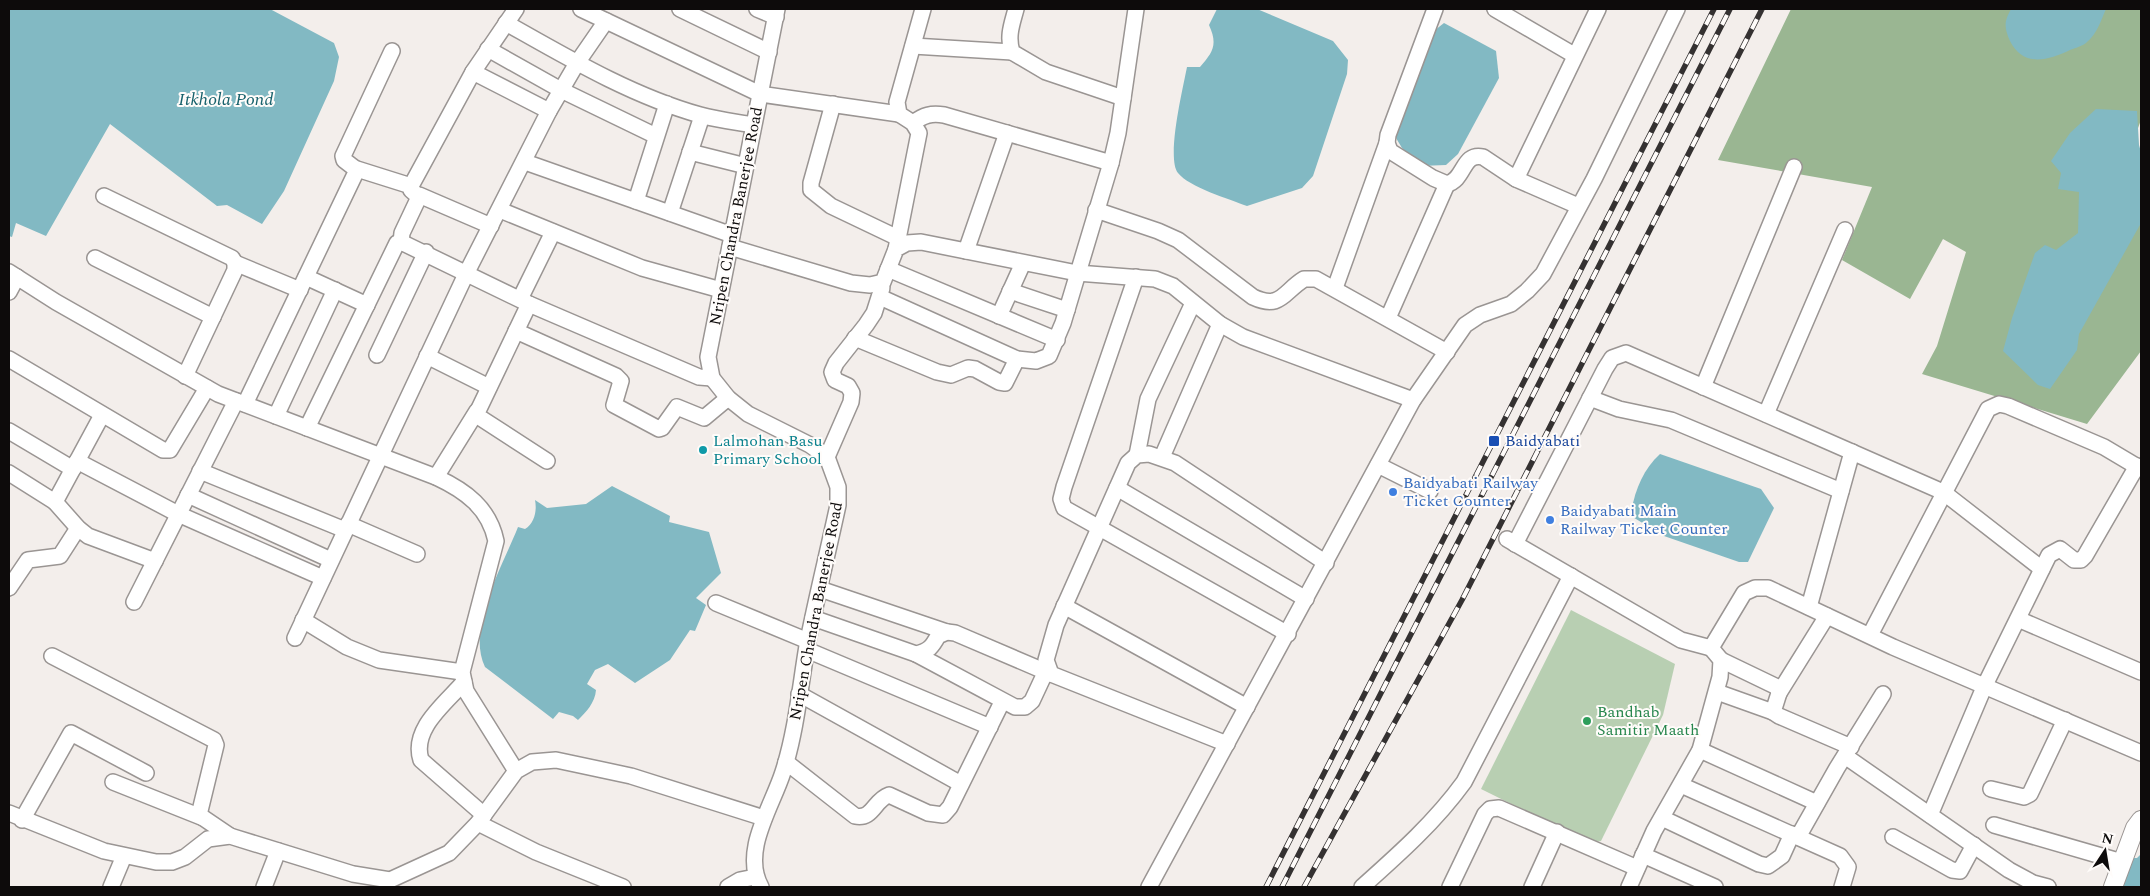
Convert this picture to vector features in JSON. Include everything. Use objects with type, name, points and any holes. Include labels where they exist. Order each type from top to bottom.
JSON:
[{"type":"street","points":[[401,242],[415,190],[473,72],[516,9]]},
{"type":"street","points":[[401,242],[467,272],[524,302],[699,377],[712,378],[728,398],[748,414],[810,445],[827,456],[851,402],[852,393],[848,386],[835,380],[832,372],[836,362],[874,313],[884,283],[897,243],[919,134],[913,123],[899,114],[760,94],[581,9]]},
{"type":"street","points":[[680,9],[769,52]]},
{"type":"street","points":[[757,9],[777,13]]},
{"type":"street","points":[[899,114],[897,102],[924,9]]},
{"type":"street","points":[[1012,52],[1008,41],[1016,9]]},
{"type":"street","points":[[884,283],[1017,359],[1036,361],[1049,356],[1057,340],[1067,310],[1111,163],[1136,9]]},
{"type":"street","points":[[1495,9],[1574,55]]},
{"type":"street","points":[[1516,179],[1574,55],[1598,9]]},
{"type":"street","points":[[1149,887],[1288,634],[1413,400],[1465,325],[1480,315],[1510,304],[1527,292],[1542,274],[1677,9]]},
{"type":"street","points":[[1335,288],[1387,143],[1429,10]]},
{"type":"street","name":"Nripen Chandra Banerjee Road","points":[[712,378],[708,357],[753,125],[777,13]]},
{"type":"street","points":[[295,638],[467,272],[525,162],[549,111],[577,63],[606,21]]},
{"type":"street","points":[[506,24],[577,63],[667,104],[702,116],[753,125]]},
{"type":"street","points":[[913,46],[1012,52],[1046,72],[1123,98]]},
{"type":"street","points":[[488,49],[561,90],[656,136]]},
{"type":"street","points":[[392,50],[343,156],[344,160],[357,169],[415,190],[491,226]]},
{"type":"street","points":[[473,72],[549,111]]},
{"type":"street","points":[[636,201],[667,104]]},
{"type":"street","points":[[833,104],[811,183],[811,190],[831,206],[897,243],[921,242],[1077,274],[1136,277],[1155,280],[1173,286],[1220,324],[1243,337],[1413,400]]},
{"type":"street","points":[[913,123],[924,115],[933,113],[1111,163]]},
{"type":"street","points":[[670,213],[702,116]]},
{"type":"street","points":[[966,251],[1007,133]]},
{"type":"street","points":[[1387,143],[1396,156],[1447,184]]},
{"type":"street","points":[[690,152],[746,166]]},
{"type":"street","points":[[1388,318],[1447,184],[1457,179],[1470,158],[1477,156],[1491,162],[1516,179],[1578,206]]},
{"type":"street","points":[[525,162],[670,213],[731,241],[851,282],[870,285],[884,283],[999,316],[1057,340]]},
{"type":"street","points":[[1703,387],[1794,167]]},
{"type":"street","points":[[134,602],[200,471],[240,403],[303,283],[357,169]]},
{"type":"street","points":[[104,196],[232,258],[235,263],[234,270],[185,376]]},
{"type":"street","points":[[500,210],[642,268],[721,290]]},
{"type":"street","points":[[1096,210],[1158,231],[1178,240],[1253,297],[1262,301],[1273,302],[1283,298],[1304,279],[1316,280],[1335,288],[1446,352]]},
{"type":"street","points":[[1766,414],[1845,230]]},
{"type":"street","points":[[436,477],[477,411],[516,331],[524,302],[553,232]]},
{"type":"street","points":[[307,428],[397,243],[401,242]]},
{"type":"street","points":[[377,355],[426,252]]},
{"type":"street","points":[[95,258],[213,317]]},
{"type":"street","points":[[999,316],[1023,262]]},
{"type":"street","points":[[235,263],[303,283],[335,290],[367,305]]},
{"type":"street","points":[[9,292],[13,275],[207,388],[240,403],[436,477],[460,488],[480,506],[493,526],[496,541],[463,677],[424,729],[418,750],[421,760],[481,819],[536,852],[623,887]]},
{"type":"street","points":[[1136,277],[1061,498],[1064,508],[1288,634]]},
{"type":"street","points":[[276,416],[335,290]]},
{"type":"street","points":[[1010,291],[1067,310]]},
{"type":"street","points":[[814,618],[916,654],[1002,702],[1014,707],[1025,707],[1032,701],[1048,672],[1046,660],[1064,606],[1128,463],[1136,455],[1148,399],[1194,302]]},
{"type":"street","points":[[1162,457],[1220,324]]},
{"type":"street","points":[[516,331],[616,376],[620,381],[614,404],[658,429],[662,428],[677,407],[704,418],[728,398]]},
{"type":"street","points":[[856,338],[937,372],[951,375],[968,368],[975,369],[999,382],[1006,383],[1010,378],[1017,359]]},
{"type":"street","points":[[1779,693],[1777,687],[1770,682],[1721,660],[1711,648],[1681,640],[1511,541],[1612,358],[1626,353],[1944,492],[2042,569]]},
{"type":"street","points":[[427,356],[489,386]]},
{"type":"street","points":[[9,358],[156,448],[170,450],[207,388]]},
{"type":"street","points":[[1590,398],[1619,409],[1671,420],[1841,491]]},
{"type":"street","points":[[1870,635],[1988,409],[1999,404],[2008,406],[2104,447],[2139,468],[2081,560],[2074,560],[2065,552],[2055,550],[2049,555],[1985,685],[1930,815]]},
{"type":"street","points":[[477,411],[476,417],[547,461]]},
{"type":"street","points":[[55,502],[102,415]]},
{"type":"street","points":[[9,431],[178,514],[323,578]]},
{"type":"street","points":[[1808,607],[1852,452]]},
{"type":"street","points":[[1136,455],[1149,454],[1175,463],[1326,563]]},
{"type":"street","name":"Nripen Chandra Banerjee Road","points":[[758,882],[757,845],[764,818],[786,762],[807,645],[838,505],[838,487],[827,456]]},
{"type":"street","points":[[1378,465],[1430,491]]},
{"type":"street","points":[[200,471],[417,554]]},
{"type":"street","points":[[9,473],[55,502],[78,528],[92,538],[155,561]]},
{"type":"street","points":[[1117,488],[1306,599]]},
{"type":"street","points":[[188,495],[331,560]]},
{"type":"street","points":[[9,588],[28,560],[60,556],[78,528]]},
{"type":"street","points":[[1362,887],[1430,823],[1464,782],[1571,576]]},
{"type":"street","points":[[820,588],[947,632],[955,633],[1227,744]]},
{"type":"street","points":[[1711,648],[1744,593],[1755,588],[1768,588],[1827,616],[2141,753]]},
{"type":"street","points":[[716,603],[990,727]]},
{"type":"street","points":[[1064,606],[1247,707]]},
{"type":"street","points":[[1773,712],[1779,693],[1827,616]]},
{"type":"street","points":[[2018,618],[2141,672]]},
{"type":"street","points":[[303,620],[347,647],[379,660],[463,677]]},
{"type":"street","points":[[916,654],[926,652],[932,648],[938,636],[947,632]]},
{"type":"street","points":[[52,656],[214,740],[216,745],[199,811],[201,817]]},
{"type":"street","points":[[1629,887],[1662,818],[1700,750],[1717,692],[1721,660]]},
{"type":"street","points":[[463,677],[466,691],[516,771]]},
{"type":"street","points":[[1717,692],[1773,712],[1848,752],[1930,815],[2024,879],[2048,887]]},
{"type":"street","points":[[799,694],[961,784]]},
{"type":"street","points":[[1662,818],[1759,864],[1768,866],[1782,856],[1883,694]]},
{"type":"street","points":[[786,762],[855,816],[870,815],[881,798],[889,795],[928,813],[943,815],[950,807],[1002,702]]},
{"type":"street","points":[[1991,789],[2024,797],[2030,794],[2065,720]]},
{"type":"street","points":[[146,773],[74,733],[69,734],[15,817],[104,851],[156,862],[172,862],[185,857],[208,839],[230,836]]},
{"type":"street","points":[[1700,750],[1816,804]]},
{"type":"street","points":[[113,782],[201,817],[230,836],[395,885],[449,853],[481,819],[516,771],[532,762],[556,760],[631,776],[764,818]]},
{"type":"street","points":[[1681,785],[1840,856],[1846,862],[1848,873],[1842,887]]},
{"type":"street","points":[[1450,887],[1485,814],[1490,809],[1499,808],[1557,832],[1715,887]]},
{"type":"street","points":[[2113,887],[2135,828],[2141,820]]},
{"type":"street","points":[[1994,825],[2122,862]]},
{"type":"street","points":[[1532,887],[1557,832]]},
{"type":"street","points":[[1893,837],[1952,870],[1960,871],[1974,845]]},
{"type":"street","points":[[264,887],[278,851]]},
{"type":"street","points":[[111,887],[124,856]]},
{"type":"street","points":[[728,887],[740,880],[758,882]]},
{"type":"green space","points":[[1791,9],[2141,9],[2141,120],[2132,144],[2141,165],[2141,351],[2087,424],[1922,374],[1937,346],[1966,252],[1943,239],[1910,299],[1842,260],[1872,187],[1718,160]]},
{"type":"green space","name":"Bandhab Samitir Maath","points":[[1571,610],[1675,664],[1663,715],[1601,841],[1590,843],[1481,789]]},
{"type":"water","name":"Itkhola Pond","points":[[9,9],[270,9],[334,43],[339,57],[334,81],[284,191],[262,224],[227,205],[217,206],[110,124],[46,236],[16,223],[12,237],[9,236]]},
{"type":"water","points":[[1217,9],[1257,9],[1333,41],[1348,60],[1347,74],[1313,176],[1302,188],[1247,206],[1191,183],[1178,173],[1175,165],[1176,122],[1187,67],[1200,67],[1211,52],[1214,43],[1209,25]]},
{"type":"water","points":[[2011,9],[2106,9],[2096,31],[2085,43],[2053,57],[2036,59],[2022,55],[2010,41],[2006,25]]},
{"type":"water","points":[[1444,23],[1496,51],[1499,78],[1458,154],[1446,165],[1420,166],[1402,148],[1393,133],[1430,34]]},
{"type":"water","points":[[2096,109],[2137,111],[2141,152],[2141,223],[2079,334],[2077,350],[2050,389],[2038,385],[2003,351],[2012,318],[2035,253],[2045,245],[2056,250],[2078,233],[2079,192],[2058,189],[2061,173],[2051,161],[2070,133]]},
{"type":"water","points":[[1660,454],[1761,489],[1774,508],[1748,562],[1739,562],[1664,536],[1631,516],[1640,482]]},
{"type":"water","points":[[612,486],[670,516],[669,522],[709,532],[721,573],[696,598],[706,605],[695,631],[690,630],[670,660],[635,683],[608,664],[595,670],[587,684],[596,690],[594,699],[587,710],[578,720],[573,716],[559,712],[553,719],[485,667],[480,651],[483,616],[496,578],[518,527],[525,529],[533,520],[536,508],[535,500],[547,508],[586,504]]},
{"type":"water","points":[[2141,854],[2141,887],[2119,887],[2130,858],[2137,858]]},
{"type":"railway","points":[[1266,887],[1714,9]]},
{"type":"railway","points":[[1282,887],[1730,9]]},
{"type":"railway","points":[[1304,887],[1462,600],[1762,9]]},
{"type":"place","name":"Baidyabati","points":[[1494,441]]},
{"type":"place","name":"Lalmohan Basu Primary School","points":[[703,450]]},
{"type":"place","name":"Baidyabati Railway Ticket Counter","points":[[1393,492]]},
{"type":"place","name":"Baidyabati Main Railway Ticket Counter","points":[[1550,520]]},
{"type":"place","name":"Bandhab Samitir Maath","points":[[1587,721]]}]
